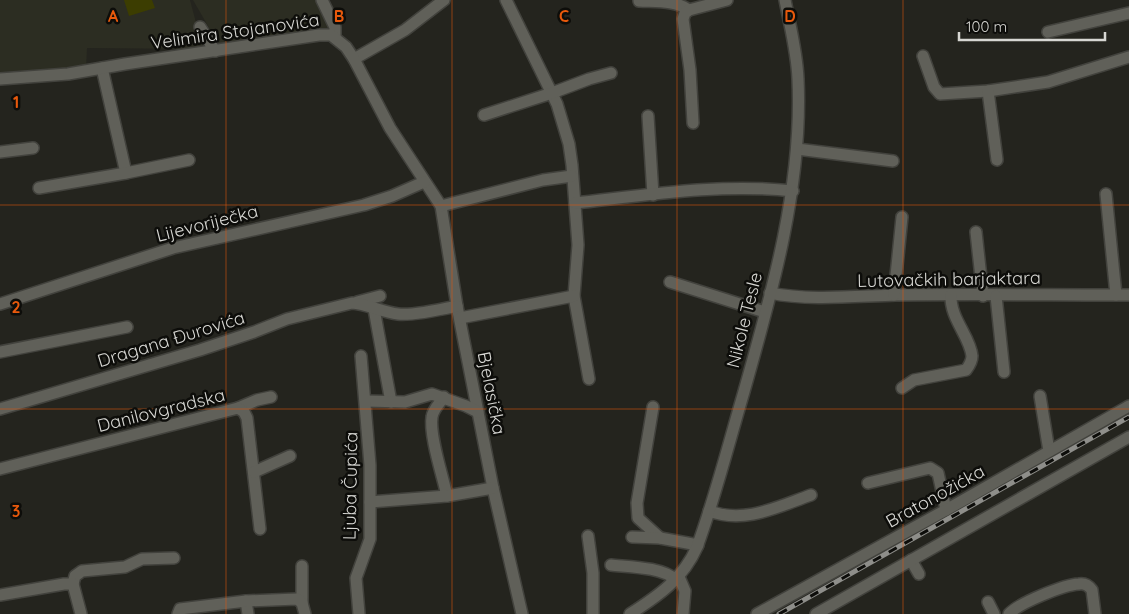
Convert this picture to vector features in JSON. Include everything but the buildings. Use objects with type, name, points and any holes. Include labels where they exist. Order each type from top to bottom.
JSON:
[{"type":"street","points":[[322,0],[335,27],[335,37]]},
{"type":"street","points":[[354,59],[405,30],[444,0]]},
{"type":"street","points":[[506,0],[557,104],[569,144],[578,245],[574,296],[589,379]]},
{"type":"street","points":[[693,123],[690,70],[683,19],[685,13],[689,10],[727,0]]},
{"type":"street","name":"Nikole Tesle","points":[[630,614],[650,601],[677,579],[689,563],[698,545],[770,293],[793,191],[797,149],[798,77],[785,0]]},
{"type":"street","points":[[639,1],[667,2],[683,6],[689,10]]},
{"type":"street","points":[[1048,32],[1129,13]]},
{"type":"street","points":[[200,26],[215,51]]},
{"type":"street","name":"Velimira Stojanovića","points":[[0,79],[46,77],[326,34],[335,37],[346,47],[354,59],[390,128],[424,182]]},
{"type":"street","points":[[923,56],[934,88],[940,94],[988,91],[1048,82],[1129,57]]},
{"type":"street","points":[[102,68],[126,173]]},
{"type":"street","points":[[484,115],[611,73]]},
{"type":"street","points":[[988,91],[997,160]]},
{"type":"street","points":[[648,116],[653,195]]},
{"type":"street","points":[[0,152],[33,148]]},
{"type":"street","points":[[797,149],[894,161]]},
{"type":"street","points":[[40,188],[189,160]]},
{"type":"street","points":[[441,206],[543,180],[572,176]]},
{"type":"street","name":"Bjelasička","points":[[424,182],[441,206],[457,306],[493,488],[522,614]]},
{"type":"street","name":"Lijevoriječka","points":[[0,304],[173,248],[364,205],[392,196],[424,182]]},
{"type":"street","points":[[575,203],[653,195],[762,188],[793,191]]},
{"type":"street","points":[[1106,194],[1116,295]]},
{"type":"street","points":[[894,295],[902,217]]},
{"type":"street","points":[[976,232],[983,296]]},
{"type":"street","points":[[670,282],[765,312]]},
{"type":"street","name":"Lutovačkih barjaktara","points":[[770,293],[849,298],[894,295],[1129,295]]},
{"type":"street","points":[[902,388],[914,380],[966,370],[970,364],[971,354],[958,324],[953,308],[952,295]]},
{"type":"street","name":"Dragana Đurovića","points":[[0,409],[200,350],[287,319],[380,296]]},
{"type":"street","points":[[460,318],[574,296]]},
{"type":"street","points":[[996,296],[1004,372]]},
{"type":"street","name":"Dragana Đurovića","points":[[352,303],[361,303],[374,309],[399,315],[457,306]]},
{"type":"street","points":[[374,309],[391,402]]},
{"type":"street","points":[[0,352],[127,326]]},
{"type":"street","name":"Ljuba Čupića","points":[[359,614],[356,578],[370,540],[370,465],[361,356]]},
{"type":"street","points":[[366,402],[405,402],[432,394],[444,397],[478,412]]},
{"type":"street","points":[[1040,396],[1049,451]]},
{"type":"street","points":[[238,408],[257,400],[271,397]]},
{"type":"street","points":[[444,397],[434,411],[432,418],[433,434],[447,496]]},
{"type":"street","name":"Bratonožićka","points":[[757,614],[1129,406]]},
{"type":"street","points":[[653,407],[637,503],[638,518],[660,538]]},
{"type":"street","name":"Danilovgradska","points":[[0,469],[238,408],[244,412],[247,418],[260,529]]},
{"type":"street","points":[[816,614],[1129,437]]},
{"type":"street","points":[[254,472],[290,456]]},
{"type":"street","points":[[868,483],[930,468],[938,473],[946,510]]},
{"type":"street","points":[[370,502],[447,496],[493,488]]},
{"type":"street","points":[[709,511],[724,516],[754,515],[811,495]]},
{"type":"street","points":[[588,536],[593,573],[592,614]]},
{"type":"street","points":[[632,537],[660,538],[698,545]]},
{"type":"street","points":[[81,614],[72,584],[75,576],[82,571],[125,567],[142,558],[174,558]]},
{"type":"street","points":[[911,560],[919,574]]},
{"type":"street","points":[[611,565],[662,572],[677,579],[685,590],[683,614]]},
{"type":"street","points":[[302,566],[303,608]]},
{"type":"street","points":[[0,596],[72,584]]},
{"type":"street","points":[[1008,614],[1028,601],[1060,589],[1081,584],[1090,587],[1092,590],[1095,614]]},
{"type":"street","points":[[178,614],[180,609],[246,601],[296,600],[303,608]]},
{"type":"street","points":[[246,601],[248,614]]},
{"type":"street","points":[[988,602],[994,614]]},
{"type":"shaded area","points":[[0,0],[190,0],[203,49],[87,48],[86,69],[0,75]]},
{"type":"shaded area","points":[[124,0],[152,0],[155,8],[129,16]]},
{"type":"shaded area","points":[[193,0],[319,0],[331,28],[219,45]]},
{"type":"railway","points":[[779,614],[1129,417]]}]
